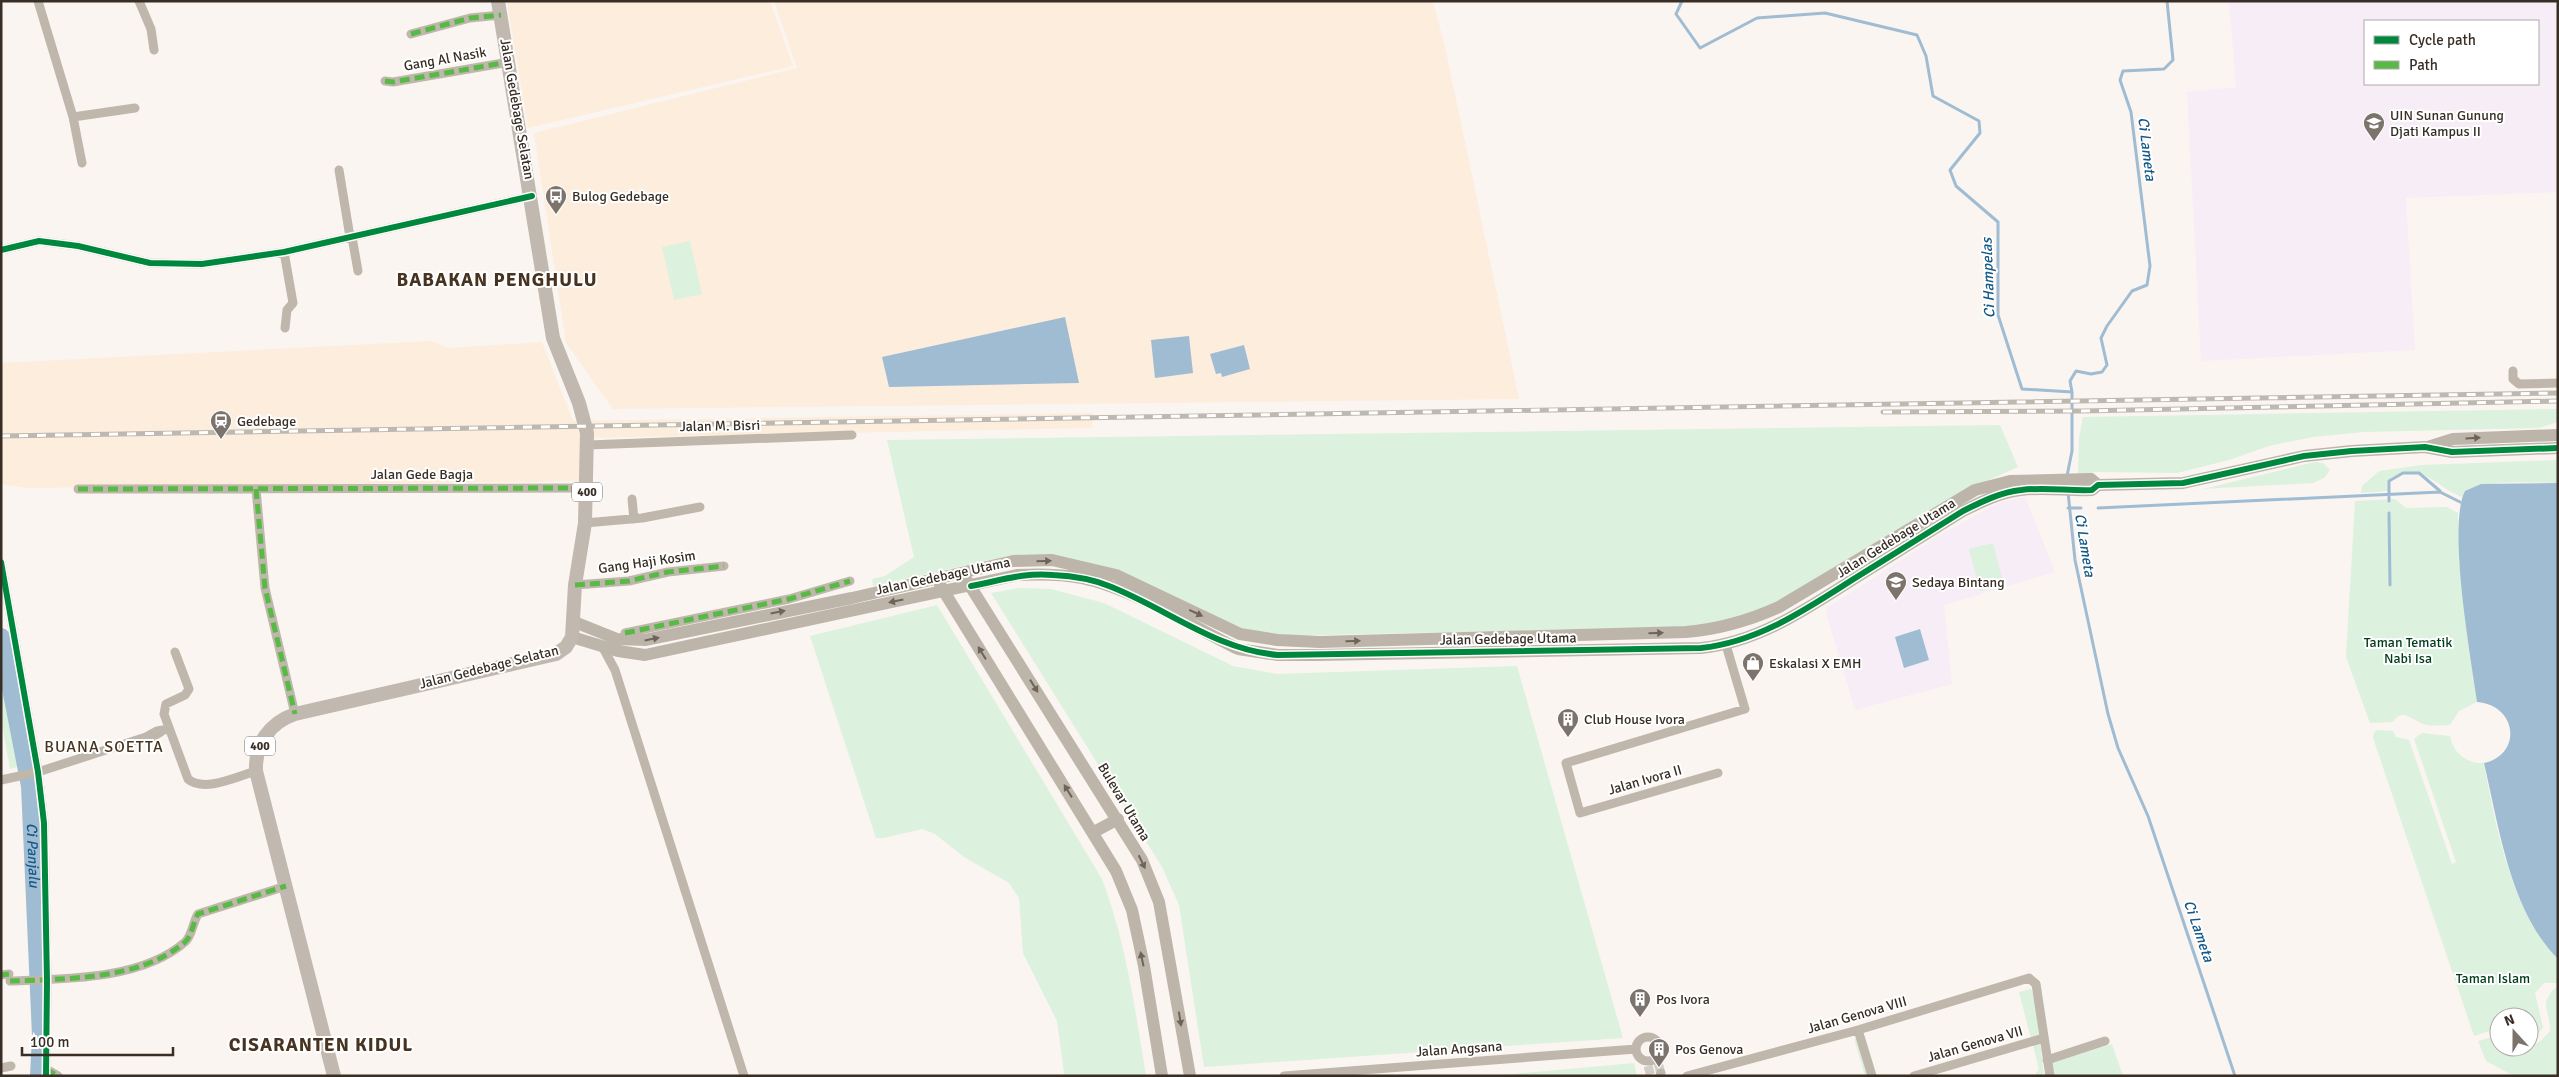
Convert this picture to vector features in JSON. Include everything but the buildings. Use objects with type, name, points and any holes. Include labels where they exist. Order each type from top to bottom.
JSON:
[{"type":"main road","name":"Jalan Gedebage Selatan","points":[[334,1076],[256,771],[257,753],[264,737],[274,725],[295,714],[556,654],[566,647],[572,637],[574,585],[585,523],[588,488],[586,426],[554,338],[500,8]]},
{"type":"street","points":[[38,1],[73,117],[82,163]]},
{"type":"street","points":[[139,1],[151,28],[154,50]]},
{"type":"street","points":[[411,34],[500,8]]},
{"type":"street","name":"Gang Al Nasik","points":[[386,81],[393,82],[509,62]]},
{"type":"street","points":[[73,117],[135,108]]},
{"type":"street","points":[[339,170],[358,270]]},
{"type":"street","points":[[1,250],[39,241],[78,246],[150,263],[202,264],[284,252],[532,196]]},
{"type":"street","points":[[284,252],[293,303],[287,310],[285,328]]},
{"type":"street","points":[[2513,371],[2513,379],[2519,384],[2558,383]]},
{"type":"street","name":"Jalan M. Bisri","points":[[588,445],[852,435]]},
{"type":"street","points":[[2022,485],[2081,485],[2091,479],[2098,485],[2183,483],[2304,456],[2425,447],[2453,439],[2558,435]]},
{"type":"street","points":[[2425,447],[2452,452],[2558,448]]},
{"type":"street","points":[[1989,485],[1991,498]]},
{"type":"street","name":"Jalan Gedebage Utama","points":[[572,621],[602,635],[628,641],[645,640],[690,625],[731,622],[852,598],[1013,561],[1052,560],[1116,575],[1240,634],[1277,640],[1320,642],[1705,630],[1750,620],[1779,607],[1969,493],[1989,485],[2022,485]]},
{"type":"street","name":"Jalan Gedebage Utama","points":[[572,637],[625,652],[644,655],[1017,575],[1052,574],[1082,578],[1109,586],[1238,648],[1278,655],[1686,649],[1726,645],[1790,619],[1963,512],[2022,485]]},
{"type":"street","name":"Jalan Gede Bagja","points":[[78,489],[588,488]]},
{"type":"street","points":[[256,489],[266,588],[295,714]]},
{"type":"street","points":[[632,499],[634,519]]},
{"type":"street","points":[[585,523],[634,519],[700,507]]},
{"type":"street","points":[[1912,527],[1919,539]]},
{"type":"street","points":[[1,562],[44,823],[46,1072],[58,1076]]},
{"type":"street","name":"Gang Haji Kosim","points":[[574,585],[629,581],[668,572],[724,566]]},
{"type":"street","name":"Bulevar Utama","points":[[962,572],[1142,860],[1159,902],[1190,1076]]},
{"type":"street","points":[[936,578],[1094,832],[1116,871],[1132,910],[1144,966],[1162,1076]]},
{"type":"street","points":[[625,633],[690,625],[850,582]]},
{"type":"street","points":[[731,622],[734,636]]},
{"type":"street","points":[[1620,634],[1620,649]]},
{"type":"street","points":[[1277,640],[1278,655]]},
{"type":"street","name":"Jalan Ivora II","points":[[1718,773],[1580,813],[1566,763],[1745,709],[1726,645]]},
{"type":"street","points":[[602,646],[615,670],[744,1076]]},
{"type":"street","points":[[175,652],[188,689],[185,695],[170,701],[165,707],[165,730],[186,775],[195,784],[205,785],[256,771]]},
{"type":"street","points":[[4,779],[35,773],[146,737],[151,738],[165,730]]},
{"type":"street","points":[[1094,832],[1118,819]]},
{"type":"street","points":[[8,978],[45,981],[145,965],[186,940],[198,914],[286,886]]},
{"type":"street","name":"Jalan Genova VIII","points":[[1687,1076],[1858,1030],[2029,978],[2033,980],[2044,1038]]},
{"type":"street","points":[[1858,1030],[1872,1076]]},
{"type":"street","points":[[1658,1064],[1659,1054],[1658,1042],[1649,1037],[1638,1041],[1636,1049],[1645,1063],[1659,1054]]},
{"type":"street","points":[[2044,1038],[2050,1076]]},
{"type":"street","name":"Jalan Genova VII","points":[[1914,1076],[2044,1038]]},
{"type":"street","points":[[2047,1060],[2105,1041]]},
{"type":"street","name":"Jalan Angsana","points":[[1284,1076],[1636,1049]]},
{"type":"street","points":[[1,1068],[11,1066]]},
{"type":"shaded area","points":[[507,1],[770,1],[793,66],[528,128]]},
{"type":"shaded area","points":[[774,1],[1433,1],[1445,47],[1519,399],[613,409],[566,343],[534,133],[797,68]]},
{"type":"shaded area","name":"UIN Sunan Gunung Djati Kampus II","points":[[2229,1],[2558,1],[2558,192],[2406,198],[2415,350],[2201,361],[2187,92],[2236,87]]},
{"type":"shaded area","points":[[431,341],[448,348],[542,342],[573,421],[1093,413],[1092,428],[583,438],[582,481],[28,488],[1,484],[1,363]]},
{"type":"shaded area","name":"Sedaya Bintang","points":[[2025,497],[2055,572],[1944,605],[1952,684],[1855,710],[1825,609],[1940,535],[1998,503]]},
{"type":"green space","points":[[690,241],[702,294],[674,300],[662,247]]},
{"type":"green space","points":[[2558,409],[2558,422],[2538,428],[2364,432],[2313,437],[2269,446],[2229,460],[2177,473],[2096,472],[2078,475],[2079,438],[2083,417]]},
{"type":"green space","points":[[2000,425],[2018,467],[1955,495],[1777,602],[1744,615],[1686,627],[1278,636],[1243,629],[1119,570],[1053,556],[1012,555],[873,586],[872,579],[885,576],[914,557],[887,440]]},
{"type":"green space","points":[[2558,460],[2558,483],[2506,482],[2491,484],[2478,486],[2468,491],[2462,497],[2427,476],[2410,472],[2389,479],[2388,491],[2361,493],[2362,486],[2379,471],[2422,465]]},
{"type":"green space","points":[[2315,462],[2323,463],[2330,470],[2324,478],[2313,483],[2203,489]]},
{"type":"green space","name":"Taman Tematik Nabi Isa","points":[[2395,499],[2406,508],[2447,507],[2458,513],[2459,561],[2477,702],[2459,711],[2450,725],[2427,725],[2403,715],[2396,718],[2393,722],[2370,723],[2346,657],[2355,501]]},
{"type":"green space","points":[[1993,543],[2004,585],[1980,591],[1969,549]]},
{"type":"green space","points":[[1020,588],[1051,589],[1104,603],[1233,666],[1277,674],[1517,666],[1623,1038],[1204,1067],[1179,905],[1162,867],[991,593]]},
{"type":"green space","points":[[937,605],[1102,879],[1124,951],[1146,1076],[1062,1076],[1064,1073],[1057,1021],[1023,953],[1019,898],[1009,883],[964,857],[935,834],[922,829],[884,838],[876,838],[810,636]]},
{"type":"green space","points":[[1,646],[21,766],[10,769],[1,718]]},
{"type":"green space","name":"Taman Islam","points":[[2378,730],[2393,731],[2396,737],[2409,740],[2452,864],[2456,862],[2414,739],[2422,733],[2450,736],[2454,748],[2462,756],[2472,762],[2484,763],[2500,840],[2517,893],[2542,940],[2558,959],[2558,983],[2544,983],[2535,993],[2538,1007],[2489,1007],[2489,1031],[2474,1036],[2373,738],[2374,732]]},
{"type":"green space","points":[[2558,985],[2558,1076],[2514,1076],[2486,1061],[2478,1041],[2489,1038],[2489,1057],[2539,1057],[2539,1041],[2550,1031],[2546,1002]]},
{"type":"green space","points":[[2031,989],[2035,1000],[2044,1076],[2034,1076],[2039,1069],[2019,992]]},
{"type":"green space","points":[[2539,1010],[2543,1027],[2539,1033]]},
{"type":"green space","points":[[1865,1036],[1877,1076],[1865,1076],[1854,1039]]},
{"type":"green space","points":[[2112,1044],[2123,1076],[2054,1076],[2052,1062]]},
{"type":"green space","points":[[1634,1063],[1637,1076],[1491,1076]]},
{"type":"water","points":[[1065,317],[1079,383],[889,387],[882,357]]},
{"type":"water","points":[[1189,336],[1193,373],[1155,378],[1151,340]]},
{"type":"water","points":[[1244,345],[1250,369],[1222,377],[1221,373],[1216,374],[1210,354]]},
{"type":"water","points":[[2558,483],[2558,959],[2528,917],[2517,893],[2501,840],[2484,763],[2497,758],[2505,750],[2509,741],[2510,730],[2507,720],[2500,712],[2490,705],[2477,702],[2462,593],[2458,533],[2460,508],[2465,491],[2481,484]]},
{"type":"water","points":[[1920,629],[1929,660],[1904,668],[1895,637]]},
{"type":"waterway","name":"Ci Hampelas","points":[[1682,1],[1676,14],[1700,48],[1757,18],[1825,13],[1917,35],[1926,56],[1933,96],[1979,121],[1980,133],[1950,170],[1956,186],[1998,222],[1998,315],[2022,389],[2072,392]]},
{"type":"waterway","name":"Ci Lameta","points":[[2067,476],[2072,451],[2072,392],[2070,381],[2076,371],[2091,374],[2102,372],[2107,365],[2101,338],[2107,326],[2132,291],[2147,285],[2150,266],[2131,112],[2120,80],[2123,71],[2164,69],[2173,60],[2167,1]]},
{"type":"waterway","points":[[2389,501],[2389,481],[2403,473],[2419,473],[2440,491]]},
{"type":"waterway","name":"Ci Lameta","points":[[2068,492],[2075,560],[2108,714],[2118,748],[2148,816],[2235,1076]]},
{"type":"waterway","points":[[2098,508],[2440,492],[2460,502]]},
{"type":"waterway","points":[[2068,508],[2081,508]]},
{"type":"waterway","points":[[2389,513],[2390,585]]},
{"type":"waterway","name":"Ci Panjalu","points":[[1,637],[30,786],[41,1036],[39,1076]]},
{"type":"tunnel","points":[[1658,1063],[1661,1073]]},
{"type":"tunnel","points":[[1648,1066],[1651,1076]]},
{"type":"railway","points":[[1,436],[2558,393]]},
{"type":"railway","points":[[1883,412],[2082,411],[2558,401]]},
{"type":"marked path","points":[[411,34],[470,18],[501,15]]},
{"type":"marked path","points":[[385,81],[393,82],[509,62]]},
{"type":"marked path","points":[[78,489],[587,488]]},
{"type":"marked path","points":[[256,489],[265,588],[295,714]]},
{"type":"marked path","points":[[575,585],[629,581],[668,572],[724,566]]},
{"type":"marked path","points":[[625,633],[789,599],[850,581]]},
{"type":"marked path","points":[[10,981],[78,978],[125,971],[147,964],[167,955],[185,942],[198,914],[286,886]]},
{"type":"marked path","points":[[1,975],[9,974]]},
{"type":"marked path","points":[[46,1069],[58,1076]]},
{"type":"cycle path","points":[[1,250],[39,241],[78,246],[150,263],[202,264],[284,252],[532,196]]},
{"type":"cycle path","points":[[971,586],[1042,574],[1089,580],[1130,595],[1212,637],[1255,652],[1278,655],[1701,648],[1722,645],[1742,639],[1780,623],[1963,511],[1991,498],[2014,491],[2030,489],[2092,490],[2098,485],[2183,483],[2304,456],[2352,451],[2425,447],[2452,452],[2558,448]]},
{"type":"cycle path","points":[[1,562],[38,772],[44,823],[47,981],[46,1076]]},
{"type":"place","name":"UIN Sunan Gunung Djati Kampus II","points":[[2374,142]]},
{"type":"place","name":"Bulog Gedebage","points":[[556,215]]},
{"type":"place","name":"Gedebage","points":[[221,440]]},
{"type":"place","name":"Sedaya Bintang","points":[[1896,601]]},
{"type":"place","name":"Eskalasi X EMH","points":[[1753,682]]},
{"type":"place","name":"Club House Ivora","points":[[1568,738]]},
{"type":"place","name":"Pos Ivora","points":[[1640,1018]]},
{"type":"place","name":"Pos Genova","points":[[1659,1068]]},
{"type":"district","name":"BABAKAN PENGHULU","points":[[497,280]]},
{"type":"district","name":"BUANA SOETTA","points":[[104,747]]},
{"type":"district","name":"CISARANTEN KIDUL","points":[[321,1045]]}]
